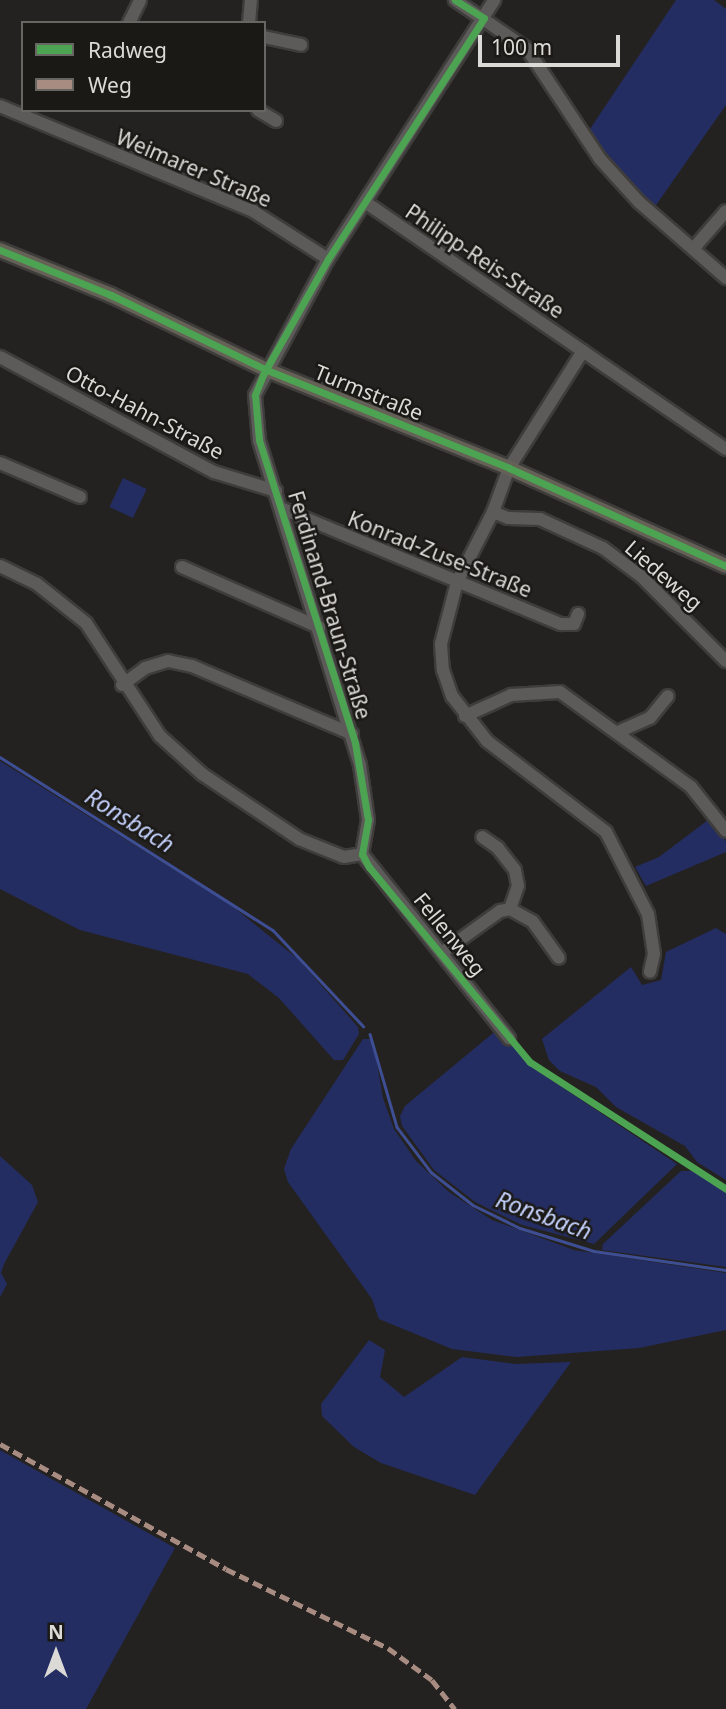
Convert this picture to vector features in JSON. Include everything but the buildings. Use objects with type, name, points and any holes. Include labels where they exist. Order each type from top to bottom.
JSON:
[{"type":"main road","name":"Turmstraße","points":[[0,250],[111,295],[267,370],[509,467],[726,566]]},
{"type":"street","points":[[130,21],[140,0]]},
{"type":"street","points":[[249,21],[251,0]]},
{"type":"street","points":[[455,0],[484,18],[538,60],[590,147],[639,202],[726,278]]},
{"type":"street","name":"Ferdinand-Braun-Straße","points":[[362,854],[367,804],[352,734],[259,440],[254,410],[255,395],[328,259],[495,0]]},
{"type":"street","points":[[266,37],[301,45]]},
{"type":"street","name":"Weimarer Straße","points":[[0,106],[253,211],[328,259]]},
{"type":"street","points":[[261,112],[276,121]]},
{"type":"street","name":"Philipp-Reis-Straße","points":[[365,202],[726,449]]},
{"type":"street","points":[[693,249],[726,211]]},
{"type":"street","points":[[583,351],[509,467],[493,512],[457,582],[441,644],[443,670],[465,716],[487,741],[606,832],[648,914],[654,954],[650,972]]},
{"type":"street","name":"Otto-Hahn-Straße","points":[[0,357],[214,472],[276,491]]},
{"type":"street","points":[[0,463],[80,497]]},
{"type":"street","name":"Konrad-Zuse-Straße","points":[[283,509],[561,624],[574,624],[578,614]]},
{"type":"street","name":"Liedeweg","points":[[493,512],[508,518],[540,519],[603,548],[642,578],[726,661]]},
{"type":"street","points":[[0,566],[46,590],[86,623],[122,685],[160,736],[202,775],[299,839],[344,857],[362,854]]},
{"type":"street","points":[[182,567],[319,627]]},
{"type":"street","points":[[122,685],[145,668],[168,661],[192,666],[352,734]]},
{"type":"street","points":[[465,716],[511,695],[551,691],[574,700],[691,787],[726,831]]},
{"type":"street","points":[[618,732],[650,718],[668,696]]},
{"type":"street","points":[[482,837],[515,870],[518,886],[510,909]]},
{"type":"street","name":"Fellenweg","points":[[362,854],[443,952],[509,1038]]},
{"type":"street","points":[[443,952],[500,911],[510,909],[533,922],[559,958]]},
{"type":"shaded area","points":[[676,0],[714,0],[726,9],[726,105],[654,208],[588,132]]},
{"type":"shaded area","points":[[123,478],[147,489],[133,518],[109,507]]},
{"type":"shaded area","points":[[0,761],[232,906],[298,959],[358,1027],[359,1034],[343,1060],[334,1060],[279,998],[248,974],[80,930],[0,889]]},
{"type":"shaded area","points":[[712,817],[726,842],[726,852],[646,886],[635,867],[659,857]]},
{"type":"shaded area","points":[[716,928],[726,934],[726,1180],[697,1162],[685,1146],[616,1107],[596,1087],[560,1071],[549,1060],[542,1039],[631,967],[642,985],[661,980],[666,952]]},
{"type":"shaded area","points":[[498,1029],[532,1067],[677,1164],[594,1244],[522,1225],[475,1202],[434,1170],[402,1126],[400,1116],[405,1106]]},
{"type":"shaded area","points":[[363,1039],[370,1039],[374,1046],[383,1098],[394,1129],[416,1161],[449,1192],[492,1220],[574,1250],[726,1273],[726,1330],[639,1348],[517,1357],[452,1349],[379,1319],[372,1299],[288,1182],[284,1169],[291,1149]]},
{"type":"shaded area","points":[[0,1156],[32,1185],[38,1202],[4,1264],[1,1273],[7,1284],[0,1297]]},
{"type":"shaded area","points":[[681,1171],[692,1171],[726,1192],[726,1267],[602,1250],[603,1244]]},
{"type":"shaded area","points":[[369,1340],[385,1350],[380,1377],[404,1397],[462,1357],[516,1364],[571,1362],[475,1495],[381,1463],[354,1447],[322,1416],[321,1404]]},
{"type":"shaded area","points":[[0,1450],[175,1548],[86,1709],[0,1709]]},
{"type":"waterway","name":"Ronsbach","points":[[0,757],[273,930],[363,1026]]},
{"type":"waterway","name":"Ronsbach","points":[[370,1034],[397,1127],[431,1172],[473,1205],[520,1228],[594,1251],[726,1270]]},
{"type":"marked path","points":[[0,1444],[226,1569],[388,1648],[432,1680],[455,1709]]},
{"type":"cycle path","points":[[455,0],[484,18],[328,259],[263,375],[255,395],[259,440],[355,743],[368,820],[362,854],[369,867],[530,1062],[726,1189]]},
{"type":"cycle path","points":[[0,250],[111,295],[267,370],[509,468],[726,566]]}]
